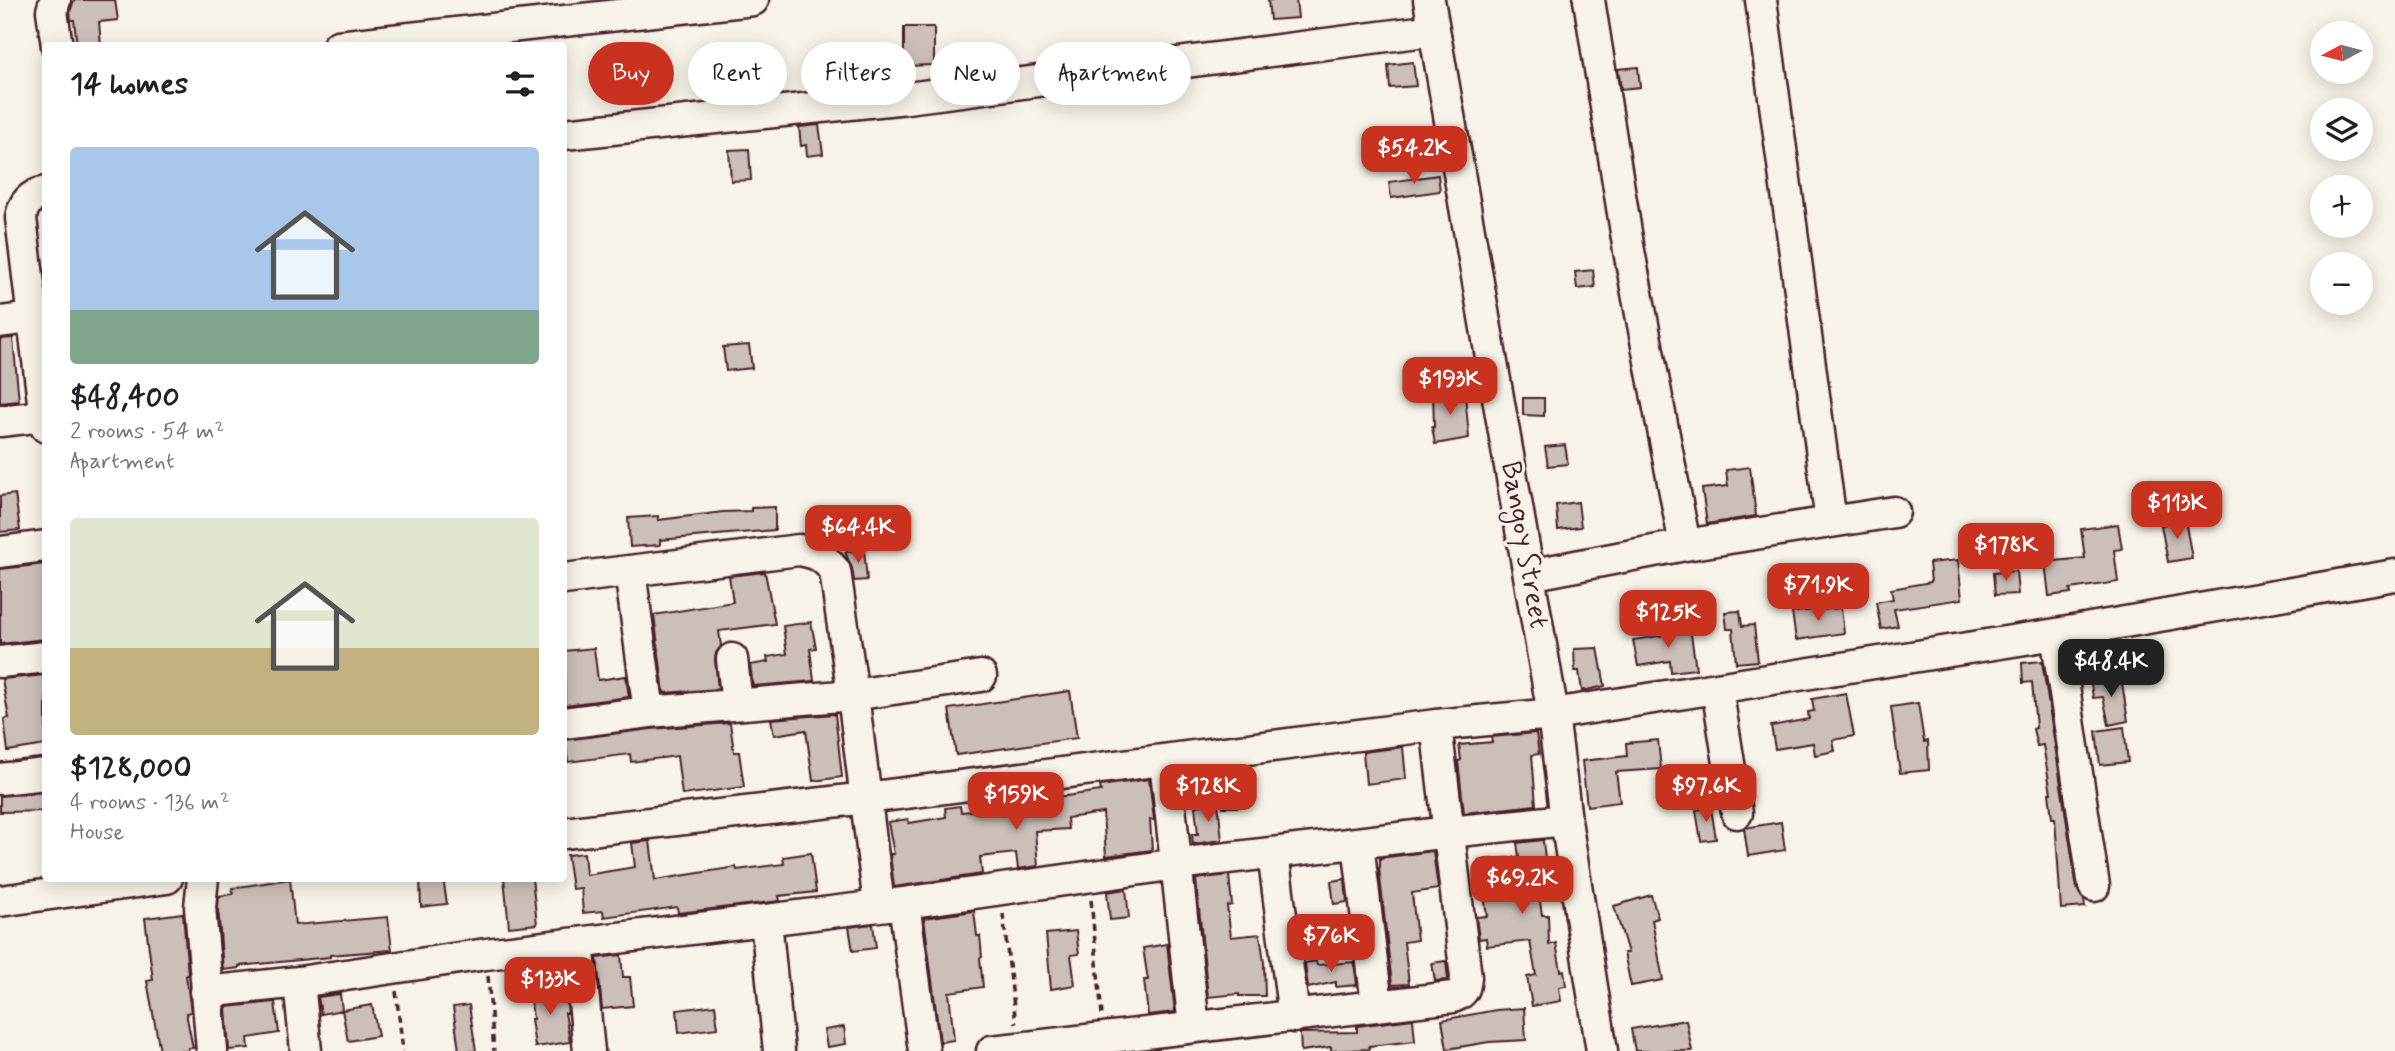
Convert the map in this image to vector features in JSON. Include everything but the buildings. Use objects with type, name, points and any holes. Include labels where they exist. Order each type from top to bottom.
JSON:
[{"type":"street","points":[[55,0],[51,11],[56,42]]},
{"type":"street","points":[[362,42],[550,10],[753,0]]},
{"type":"street","name":"Bangoy Street","points":[[1429,0],[1553,714],[1566,820],[1602,1051]]},
{"type":"street","points":[[1589,0],[1629,251],[1685,545]]},
{"type":"street","points":[[1761,0],[1831,522]]},
{"type":"street","points":[[567,134],[907,98],[1434,30]]},
{"type":"street","points":[[42,194],[28,200],[22,207],[20,218],[39,316],[42,369]]},
{"type":"street","points":[[0,322],[39,316]]},
{"type":"street","points":[[0,421],[42,422]]},
{"type":"street","points":[[1529,575],[1685,545],[1894,512]]},
{"type":"street","points":[[0,552],[42,547]]},
{"type":"street","points":[[567,579],[799,550],[816,552],[835,572],[866,798],[923,1051]]},
{"type":"street","points":[[630,571],[649,712]]},
{"type":"street","points":[[567,833],[1165,761],[1436,725],[1553,714],[2056,634],[2395,575]]},
{"type":"street","points":[[2056,634],[2094,886]]},
{"type":"street","points":[[0,662],[42,657]]},
{"type":"street","points":[[732,659],[737,704]]},
{"type":"street","points":[[567,723],[649,712],[853,695],[981,676]]},
{"type":"street","points":[[1717,688],[1737,813]]},
{"type":"street","points":[[1005,1049],[1294,1017],[1460,994],[1465,989],[1466,977],[1436,725]]},
{"type":"street","points":[[1165,761],[1194,1027]]},
{"type":"street","points":[[0,779],[42,774]]},
{"type":"street","points":[[206,992],[891,904],[1177,864],[1566,820]]},
{"type":"street","points":[[1358,842],[1377,1005]]},
{"type":"street","points":[[1273,853],[1294,1017]]},
{"type":"street","points":[[0,901],[138,882]]},
{"type":"street","points":[[203,882],[200,907],[212,1051]]},
{"type":"street","points":[[766,920],[779,1051]]},
{"type":"street","points":[[578,943],[589,1051]]},
{"type":"street","points":[[299,982],[306,1051]]},
{"type":"path","points":[[1088,878],[1105,1038]]},
{"type":"path","points":[[1000,889],[1005,1049]]},
{"type":"path","points":[[486,954],[494,1051]]},
{"type":"path","points":[[393,969],[403,1051]]}]
